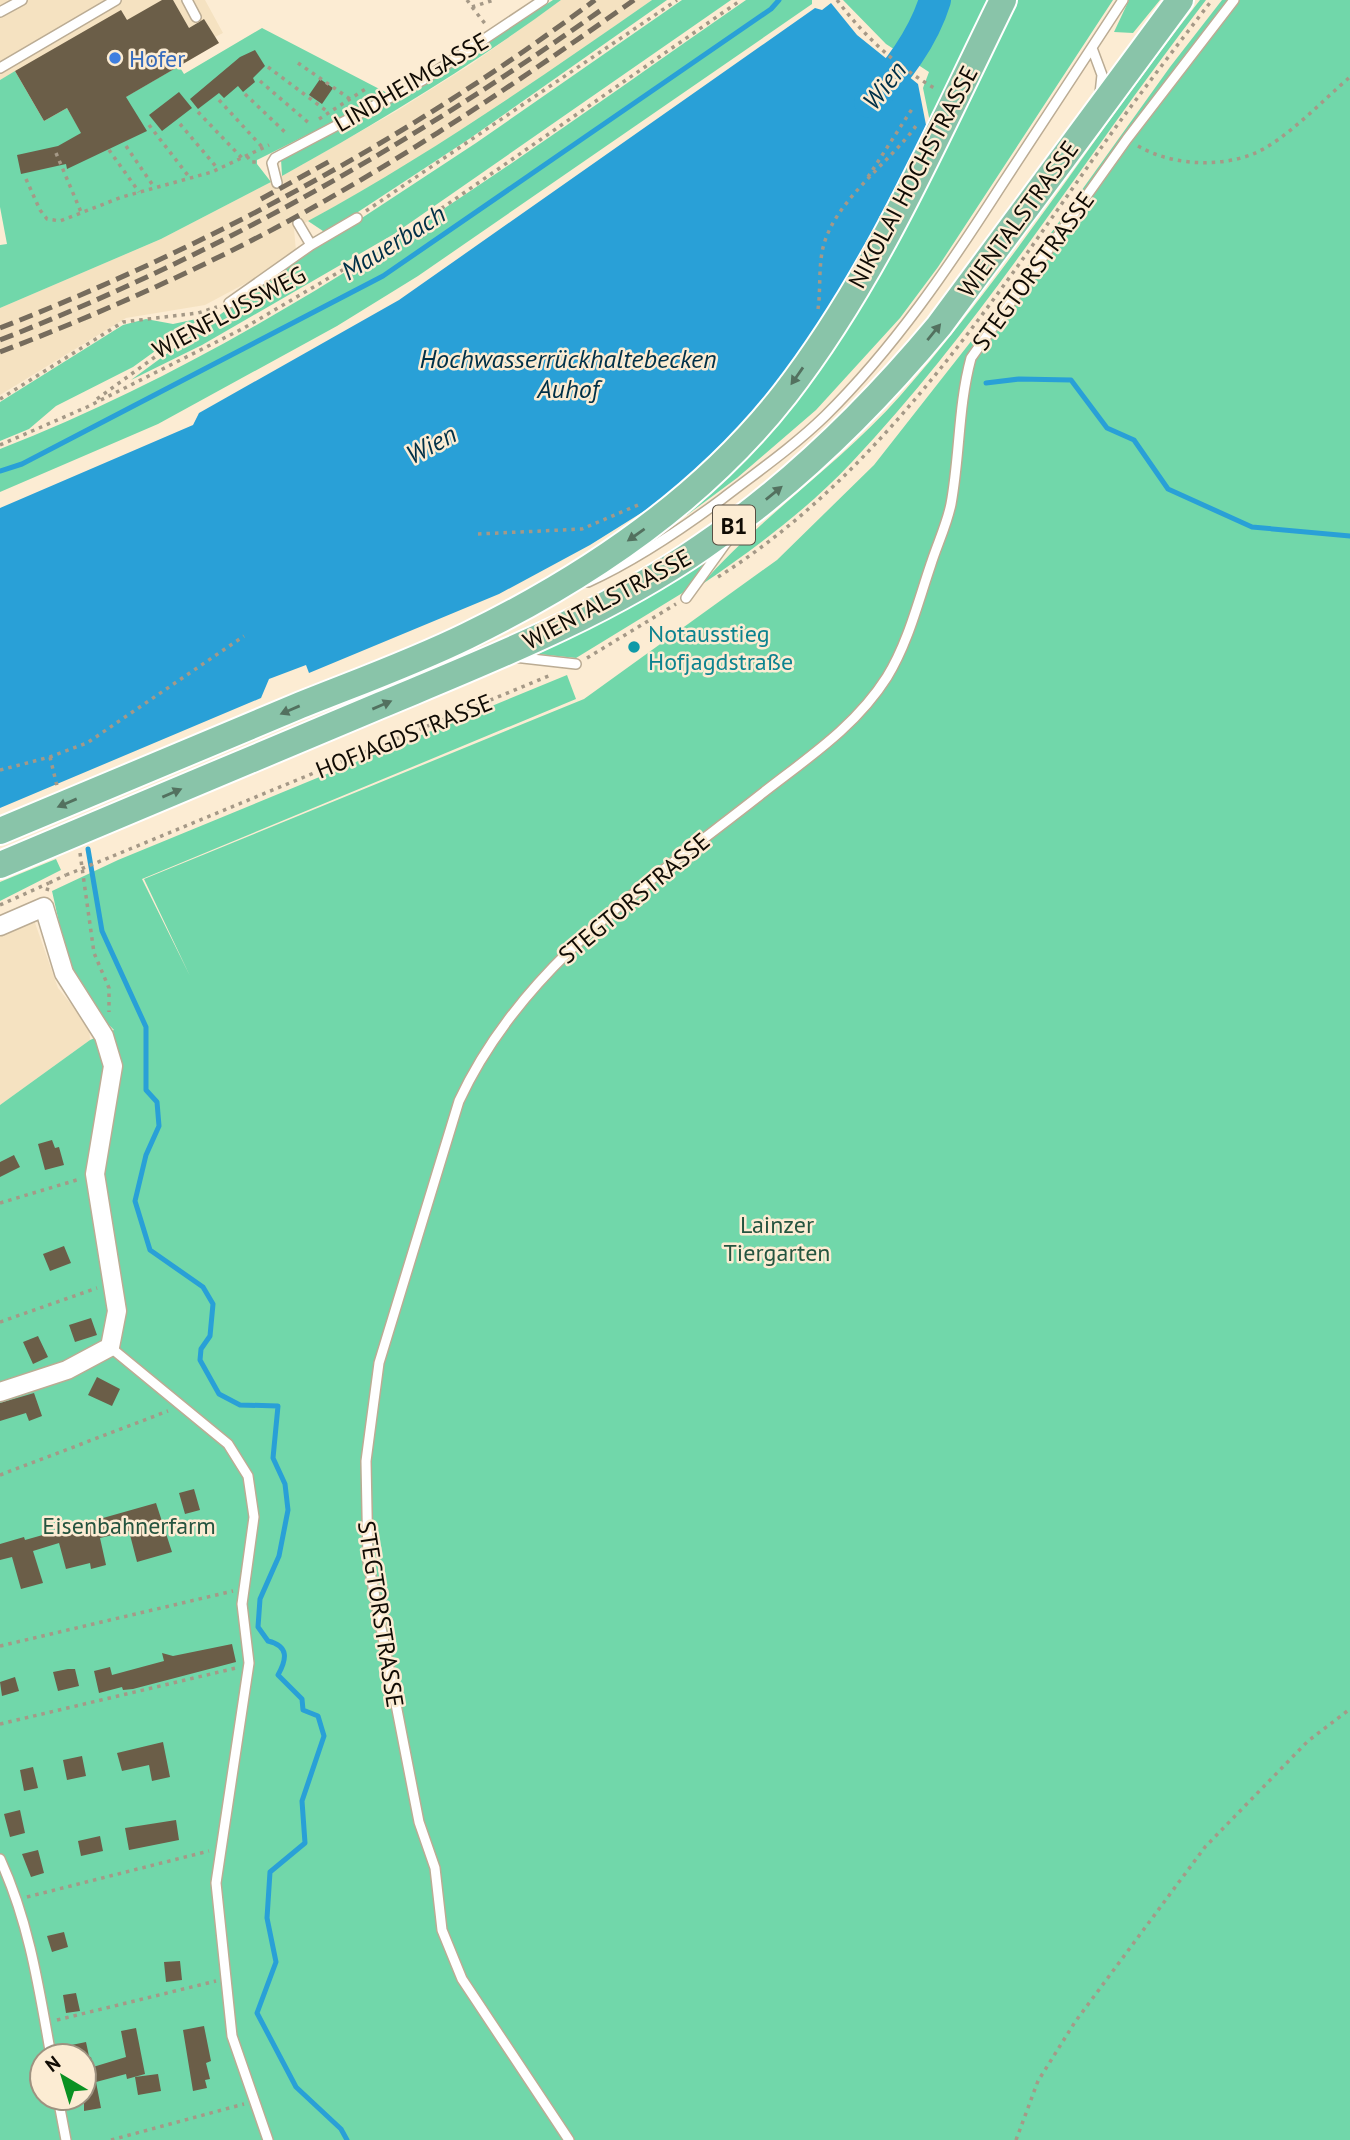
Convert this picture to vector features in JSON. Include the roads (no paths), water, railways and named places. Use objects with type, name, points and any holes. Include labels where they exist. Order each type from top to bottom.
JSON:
[{"type":"main road","name":"NIKOLAI HOCHSTRASSE","points":[[827,318],[898,214],[1003,0]]},
{"type":"main road","name":"WIENTALSTRASSE","points":[[0,865],[559,629],[653,579],[743,518],[836,439],[905,367],[947,316],[1180,0]]},
{"type":"main road","name":"WIENTALSTRASSE","points":[[0,831],[466,636],[592,564],[668,511],[734,450],[784,395],[827,318]]},
{"type":"street","points":[[0,926],[44,907],[64,973],[104,1035],[113,1066],[95,1174],[117,1311],[110,1347],[67,1370],[0,1392]]},
{"type":"lane","points":[[0,12],[22,0]]},
{"type":"lane","points":[[0,68],[116,0]]},
{"type":"lane","points":[[187,0],[196,17]]},
{"type":"lane","name":"LINDHEIMGASSE","points":[[277,183],[272,163],[275,158],[423,80],[543,0]]},
{"type":"lane","points":[[466,636],[621,567],[667,538],[782,454],[825,415],[913,316],[1123,0]]},
{"type":"lane","name":"STEGTORSTRASSE","points":[[569,2140],[462,1979],[442,1930],[435,1868],[419,1822],[368,1561],[366,1461],[379,1363],[460,1101],[475,1066],[499,1028],[555,963],[601,920],[848,727],[887,677],[903,647],[951,505],[962,390],[971,358],[1128,139],[1234,0]]},
{"type":"lane","points":[[1092,48],[1102,75],[1098,110]]},
{"type":"lane","points":[[229,303],[311,245],[357,218]]},
{"type":"lane","points":[[298,223],[311,245]]},
{"type":"lane","points":[[686,598],[743,518]]},
{"type":"lane","points":[[502,655],[576,664]]},
{"type":"lane","points":[[110,1347],[228,1444],[248,1476],[254,1517],[242,1604],[248,1665],[216,1883],[232,2036],[268,2140]]},
{"type":"lane","points":[[0,1859],[18,1899],[32,1952],[48,2042]]},
{"type":"lane","points":[[61,2112],[66,2140]]},
{"type":"water","name":"Hochwasserrückhaltebecken Auhof","points":[[831,3],[857,35],[918,84],[926,125],[889,211],[808,347],[721,449],[662,500],[590,545],[499,594],[309,673],[306,665],[269,679],[261,698],[0,808],[0,508],[193,425],[199,413],[399,300],[815,8],[822,10]]},
{"type":"waterway","name":"Mauerbach","points":[[0,471],[22,464],[383,276],[771,9],[779,0]]},
{"type":"waterway","name":"Wien","points":[[870,102],[908,54],[924,28],[935,0]]},
{"type":"waterway","points":[[986,383],[1019,379],[1071,380],[1107,428],[1134,440],[1168,489],[1252,527],[1350,536]]},
{"type":"waterway","points":[[88,849],[102,931],[146,1027],[146,1090],[157,1102],[159,1126],[146,1155],[135,1201],[150,1250],[203,1287],[213,1304],[210,1336],[201,1349],[200,1360],[219,1394],[240,1405],[278,1406],[273,1458],[285,1484],[288,1510],[279,1556],[260,1599],[258,1627],[268,1641],[283,1650],[284,1659],[278,1675],[302,1699],[303,1710],[318,1716],[324,1736],[302,1801],[305,1843],[270,1872],[267,1918],[276,1962],[257,2013],[296,2087],[341,2129],[347,2140]]},
{"type":"railway","points":[[0,328],[157,261],[309,184],[455,97],[595,0]]},
{"type":"railway","points":[[0,352],[168,281],[234,250],[314,207],[454,122],[634,0]]},
{"type":"railway","points":[[0,340],[160,271],[312,192],[460,105],[604,8]]},
{"type":"railway","points":[[261,199],[332,160]]},
{"type":"place","name":"Hofer","points":[[115,58]]},
{"type":"place","name":"Notausstieg Hofjagdstraße","points":[[634,647]]},
{"type":"park label","name":"Lainzer Tiergarten","points":[[777,1238]]},
{"type":"park label","name":"Eisenbahnerfarm","points":[[129,1525]]}]
